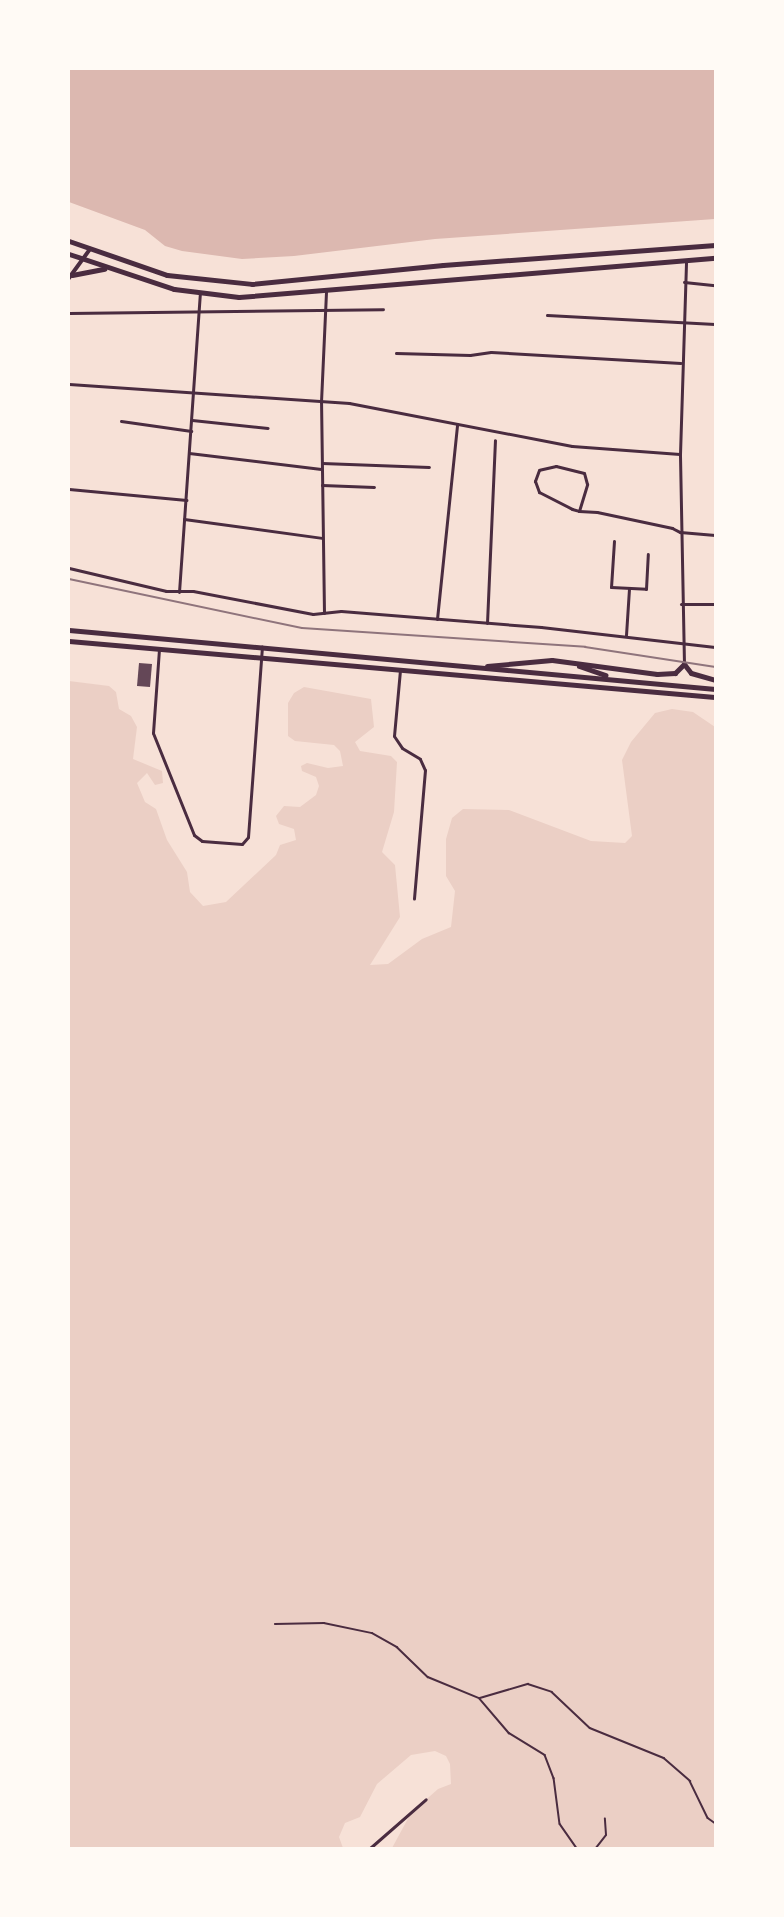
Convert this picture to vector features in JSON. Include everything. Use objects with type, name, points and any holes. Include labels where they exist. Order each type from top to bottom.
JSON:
[{"type":"main road","points":[[69,241],[178,277],[252,284],[443,265],[715,245]]},
{"type":"main road","points":[[69,254],[109,269],[200,294],[254,297],[715,258]]},
{"type":"main road","points":[[70,277],[109,269]]},
{"type":"main road","points":[[69,630],[715,689]]},
{"type":"main road","points":[[69,641],[715,697]]},
{"type":"main road","points":[[481,667],[538,660],[649,674],[675,673],[684,664],[691,673],[715,680]]},
{"type":"main road","points":[[523,679],[538,660]]},
{"type":"main road","points":[[566,662],[613,678]]},
{"type":"street","points":[[70,277],[85,260],[90,249]]},
{"type":"street","points":[[684,664],[681,604],[680,454],[681,363],[686,260]]},
{"type":"street","points":[[684,282],[715,285]]},
{"type":"street","points":[[324,614],[321,402],[326,290]]},
{"type":"street","points":[[179,592],[200,294]]},
{"type":"street","points":[[69,313],[382,309]]},
{"type":"street","points":[[547,315],[715,324]]},
{"type":"street","points":[[396,353],[470,355],[491,352],[681,363]]},
{"type":"street","points":[[69,384],[364,405],[572,446],[680,454]]},
{"type":"street","points":[[191,420],[268,428]]},
{"type":"street","points":[[121,421],[190,431]]},
{"type":"street","points":[[437,619],[457,423]]},
{"type":"street","points":[[487,623],[495,440]]},
{"type":"street","points":[[189,453],[322,470]]},
{"type":"street","points":[[322,463],[429,467]]},
{"type":"street","points":[[579,511],[587,484],[584,473],[556,466],[539,470],[535,481],[539,492],[579,511],[680,531],[715,535]]},
{"type":"street","points":[[322,485],[374,487]]},
{"type":"street","points":[[69,489],[186,500]]},
{"type":"street","points":[[184,519],[323,538]]},
{"type":"street","points":[[614,541],[611,587],[646,589],[648,554]]},
{"type":"street","points":[[69,568],[179,592],[324,614],[345,611],[626,635],[715,647]]},
{"type":"street","points":[[626,635],[628,588]]},
{"type":"street","points":[[681,604],[715,604]]},
{"type":"street","points":[[159,649],[153,733],[194,835],[202,841],[246,842],[262,646]]},
{"type":"street","points":[[401,669],[394,736],[402,748],[420,759],[425,770],[414,899]]},
{"type":"street","points":[[370,1848],[426,1798]]},
{"type":"lane","points":[[275,1624],[324,1623],[372,1633],[392,1643],[428,1677],[480,1698],[509,1733],[545,1755],[554,1778],[560,1824],[577,1848]]},
{"type":"lane","points":[[480,1698],[528,1684],[552,1692],[590,1728],[664,1758],[690,1781],[708,1818],[715,1823]]},
{"type":"lane","points":[[597,1848],[606,1835],[605,1819]]},
{"type":"shaded area","points":[[69,69],[715,69],[715,219],[435,239],[294,256],[242,259],[182,251],[165,246],[145,230],[69,202]]},
{"type":"shaded area","points":[[69,681],[109,686],[116,692],[119,709],[131,716],[137,727],[133,759],[162,771],[163,783],[155,785],[147,773],[137,783],[145,802],[156,809],[167,840],[187,872],[190,892],[203,906],[226,902],[276,855],[280,845],[296,840],[294,829],[279,824],[276,816],[284,806],[300,807],[316,795],[319,786],[316,777],[302,771],[301,766],[307,763],[328,768],[343,766],[340,751],[334,745],[295,741],[288,736],[288,703],[294,693],[304,687],[371,699],[374,727],[355,742],[360,751],[391,756],[397,762],[394,812],[382,852],[395,865],[400,917],[370,965],[388,964],[422,939],[451,927],[455,891],[446,876],[446,839],[452,818],[463,809],[509,810],[591,841],[625,843],[632,836],[622,760],[631,742],[655,713],[672,709],[693,712],[715,727],[715,1848],[392,1848],[411,1813],[438,1789],[451,1784],[450,1764],[446,1756],[435,1751],[411,1755],[377,1784],[360,1817],[345,1823],[339,1837],[343,1848],[69,1848]]},
{"type":"building","points":[[139,663],[152,664],[150,687],[137,686]]},
{"type":"railway","points":[[69,579],[302,628],[585,647],[715,667]]}]
